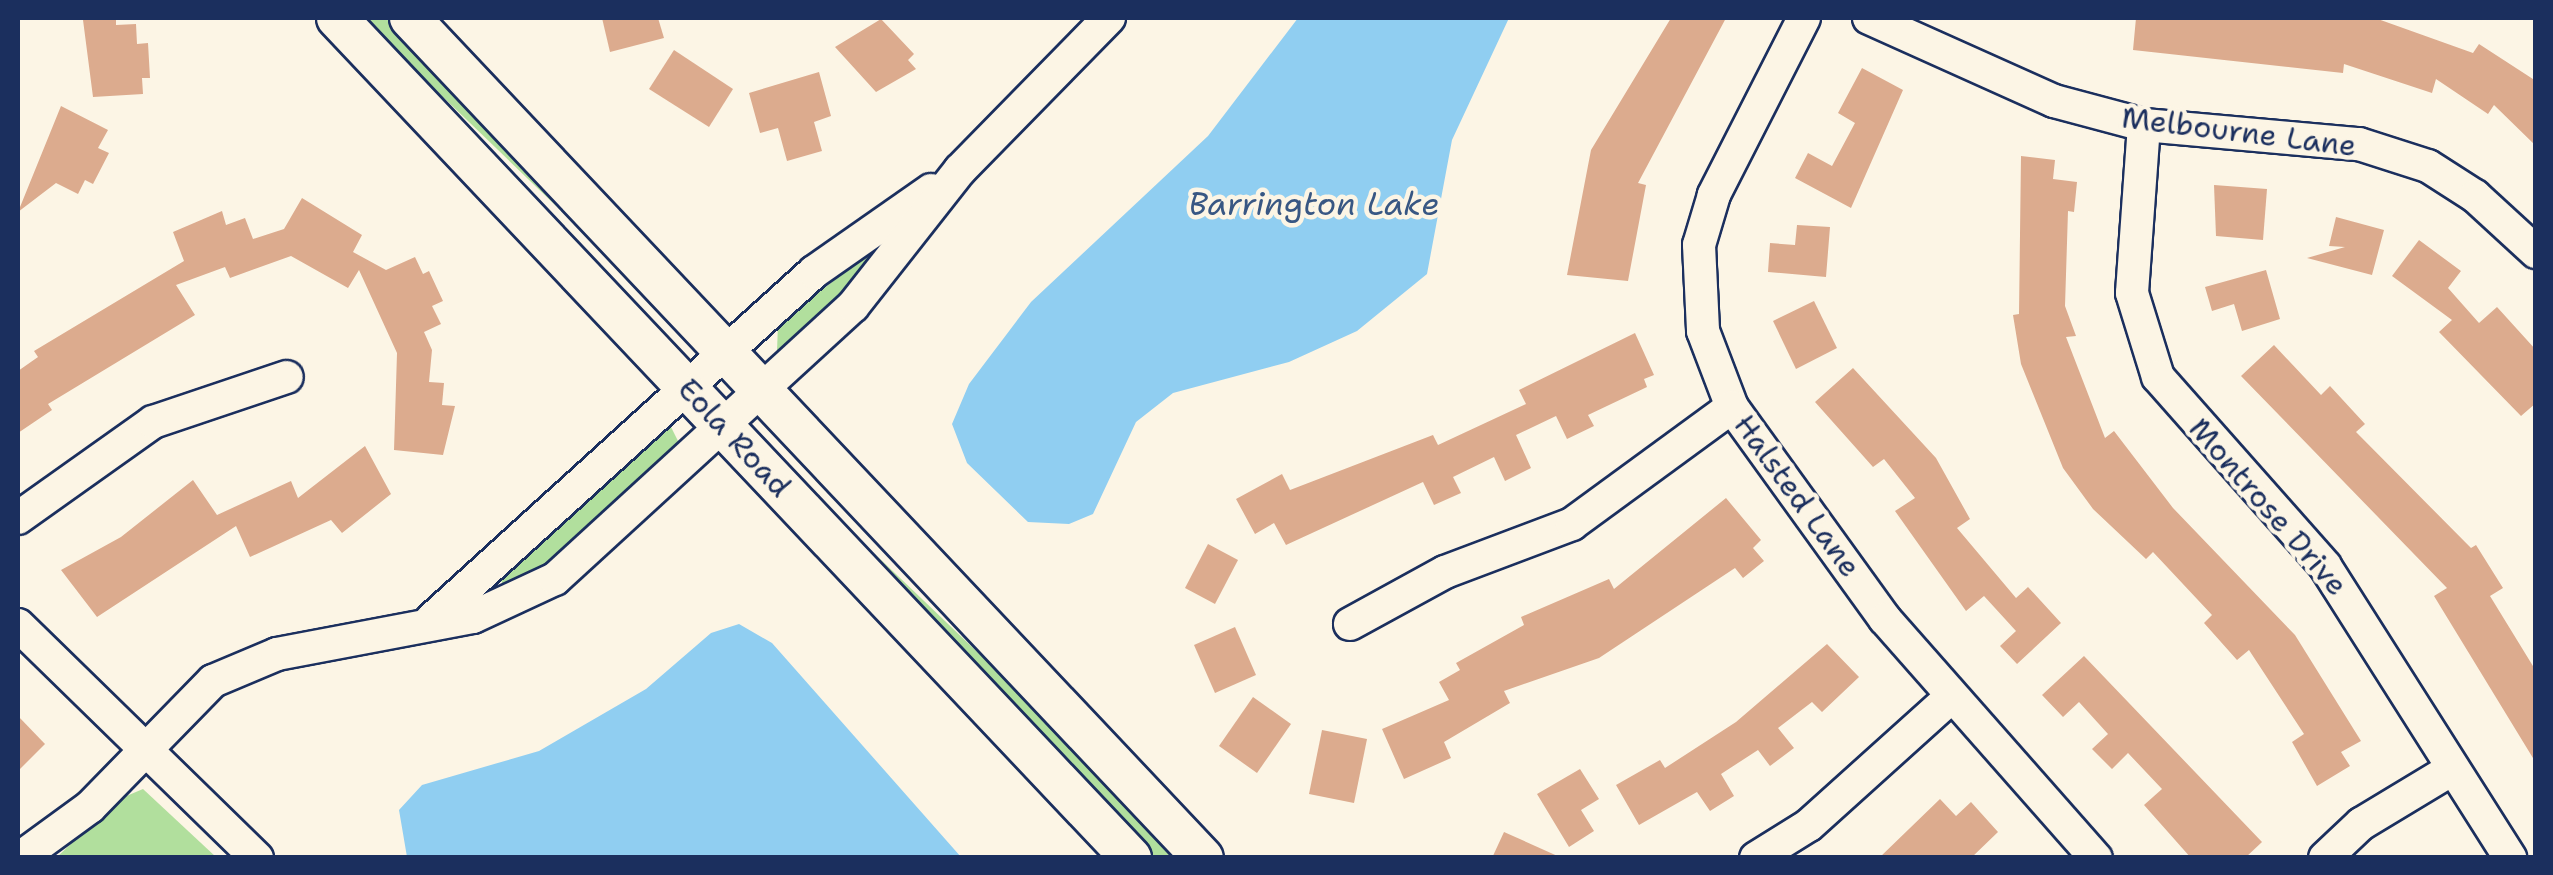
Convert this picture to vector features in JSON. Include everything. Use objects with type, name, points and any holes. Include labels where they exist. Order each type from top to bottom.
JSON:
[{"type":"street","name":"Eola Road","points":[[338,18],[1131,858]]},
{"type":"street","name":"Eola Road","points":[[410,18],[1203,858]]},
{"type":"street","points":[[20,858],[90,806],[214,681],[242,667],[431,620],[473,617],[555,579],[853,306],[960,170],[1108,18]]},
{"type":"street","name":"Halsted Lane","points":[[1804,18],[1735,148],[1699,245],[1704,331],[1732,407],[1949,700],[2096,858]]},
{"type":"street","name":"Melbourne Lane","points":[[1868,18],[2054,101],[2144,125],[2359,144],[2428,166],[2475,196],[2536,252]]},
{"type":"street","name":"Montrose Drive","points":[[2144,125],[2132,293],[2158,377],[2324,566],[2373,632],[2452,769],[2510,858]]},
{"type":"street","points":[[431,620],[814,272],[960,170]]},
{"type":"street","points":[[18,518],[153,422],[287,376]]},
{"type":"street","points":[[1350,624],[1445,572],[1572,524],[1732,407]]},
{"type":"street","points":[[18,626],[146,746],[257,858]]},
{"type":"street","points":[[1756,858],[1809,824],[1949,700]]},
{"type":"street","points":[[2324,858],[2361,824],[2452,769]]},
{"type":"green space","points":[[361,18],[387,18],[584,227],[581,230]]},
{"type":"green space","points":[[894,234],[848,302],[777,351],[778,324]]},
{"type":"green space","points":[[671,427],[680,445],[555,559],[504,589],[501,580],[654,434]]},
{"type":"green space","points":[[875,554],[1064,735],[1181,857],[1154,857]]},
{"type":"green space","points":[[143,789],[216,857],[56,858],[117,800]]},
{"type":"water","name":"Barrington Lake","points":[[1298,18],[1509,18],[1452,140],[1427,274],[1357,331],[1289,362],[1173,393],[1136,422],[1093,514],[1069,524],[1028,522],[967,463],[952,424],[969,384],[1031,302],[1208,136]]},
{"type":"water","points":[[739,624],[772,643],[961,857],[407,857],[399,810],[422,785],[539,751],[646,689],[711,633]]},
{"type":"building","points":[[116,18],[116,25],[136,24],[137,44],[148,43],[150,78],[142,78],[143,94],[93,97],[83,20]]},
{"type":"building","points":[[602,18],[658,18],[664,38],[610,52]]},
{"type":"building","points":[[1671,18],[1726,18],[1638,183],[1646,185],[1628,281],[1567,275],[1591,150]]},
{"type":"building","points":[[2136,18],[2375,18],[2473,53],[2479,44],[2536,81],[2536,146],[2494,105],[2488,114],[2436,79],[2432,93],[2344,64],[2343,73],[2133,50]]},
{"type":"building","points":[[881,19],[914,54],[908,60],[916,69],[876,92],[835,47]]},
{"type":"building","points":[[674,50],[733,89],[709,127],[649,89]]},
{"type":"building","points":[[1862,68],[1903,90],[1851,208],[1795,178],[1808,153],[1832,166],[1855,123],[1838,113]]},
{"type":"building","points":[[819,72],[831,116],[814,122],[822,151],[787,161],[778,128],[760,133],[749,93]]},
{"type":"building","points":[[61,106],[108,130],[98,148],[109,153],[93,184],[85,180],[78,194],[56,183],[18,212]]},
{"type":"building","points":[[2021,156],[2055,160],[2053,179],[2077,182],[2074,212],[2068,211],[2065,306],[2076,336],[2066,337],[2105,438],[2114,431],[2173,508],[2295,635],[2361,741],[2341,752],[2350,766],[2317,786],[2292,742],[2304,734],[2249,650],[2237,660],[2204,623],[2212,615],[2153,552],[2146,559],[2093,509],[2063,468],[2021,364],[2013,315],[2019,314]]},
{"type":"building","points":[[2214,185],[2267,189],[2263,240],[2216,236]]},
{"type":"building","points":[[302,198],[362,235],[353,252],[386,270],[415,257],[423,274],[429,271],[443,301],[432,306],[441,324],[424,332],[432,350],[429,382],[444,383],[442,405],[455,406],[443,455],[394,450],[397,353],[359,270],[348,288],[291,256],[230,278],[225,267],[176,285],[195,315],[48,404],[52,410],[18,433],[18,371],[38,357],[34,351],[184,261],[173,232],[222,211],[226,225],[245,218],[253,239],[284,229]]},
{"type":"building","points":[[2336,217],[2384,230],[2372,275],[2307,258],[2345,247],[2329,246]]},
{"type":"building","points":[[1797,225],[1830,227],[1826,277],[1768,272],[1770,243],[1795,245]]},
{"type":"building","points":[[2419,240],[2461,271],[2448,288],[2479,323],[2497,307],[2536,350],[2536,403],[2521,416],[2439,332],[2452,320],[2392,276]]},
{"type":"building","points":[[2266,270],[2280,319],[2242,331],[2234,304],[2212,311],[2205,287]]},
{"type":"building","points":[[1814,301],[1837,348],[1796,369],[1773,321]]},
{"type":"building","points":[[1635,333],[1654,375],[1644,379],[1647,387],[1588,415],[1594,426],[1567,439],[1556,416],[1516,435],[1531,468],[1505,481],[1494,457],[1453,477],[1461,493],[1434,505],[1423,482],[1286,545],[1274,523],[1255,534],[1236,499],[1282,474],[1290,490],[1433,435],[1438,445],[1526,404],[1519,390]]},
{"type":"building","points":[[2274,345],[2321,395],[2330,386],[2365,424],[2356,432],[2471,548],[2476,545],[2503,588],[2490,596],[2536,671],[2536,763],[2434,596],[2447,588],[2241,376]]},
{"type":"building","points":[[1853,368],[1936,458],[1970,519],[1957,528],[2016,598],[2028,587],[2061,623],[2017,664],[2000,646],[2016,631],[1984,596],[1966,611],[1895,511],[1915,498],[1884,459],[1873,467],[1815,402]]},
{"type":"building","points":[[365,446],[391,494],[342,533],[331,520],[250,557],[236,526],[97,617],[61,570],[121,537],[193,480],[217,515],[291,481],[298,498]]},
{"type":"building","points":[[1726,498],[1761,540],[1753,548],[1764,561],[1743,578],[1735,568],[1599,658],[1504,691],[1510,703],[1444,742],[1451,758],[1404,779],[1382,729],[1449,700],[1439,682],[1460,670],[1456,663],[1524,625],[1521,617],[1609,579],[1614,589]]},
{"type":"building","points":[[1208,544],[1238,560],[1215,604],[1185,588]]},
{"type":"building","points":[[1235,627],[1256,675],[1215,693],[1194,645]]},
{"type":"building","points":[[1827,644],[1859,677],[1822,712],[1812,702],[1778,728],[1794,748],[1770,766],[1758,750],[1721,774],[1734,796],[1710,811],[1697,792],[1639,825],[1616,785],[1660,760],[1665,768],[1736,722]]},
{"type":"building","points":[[2084,656],[2262,842],[2245,858],[2191,858],[2144,805],[2162,789],[2128,753],[2112,769],[2092,749],[2108,734],[2079,702],[2063,717],[2042,695]]},
{"type":"building","points":[[1253,697],[1291,724],[1257,773],[1219,746]]},
{"type":"building","points":[[18,716],[45,744],[18,771]]},
{"type":"building","points":[[1322,730],[1367,739],[1354,803],[1309,794]]},
{"type":"building","points":[[1580,769],[1599,799],[1581,810],[1594,831],[1569,847],[1537,794]]},
{"type":"building","points":[[1940,799],[1956,816],[1971,802],[1998,832],[1971,858],[1879,858]]},
{"type":"building","points":[[1504,832],[1562,858],[1492,858]]}]
